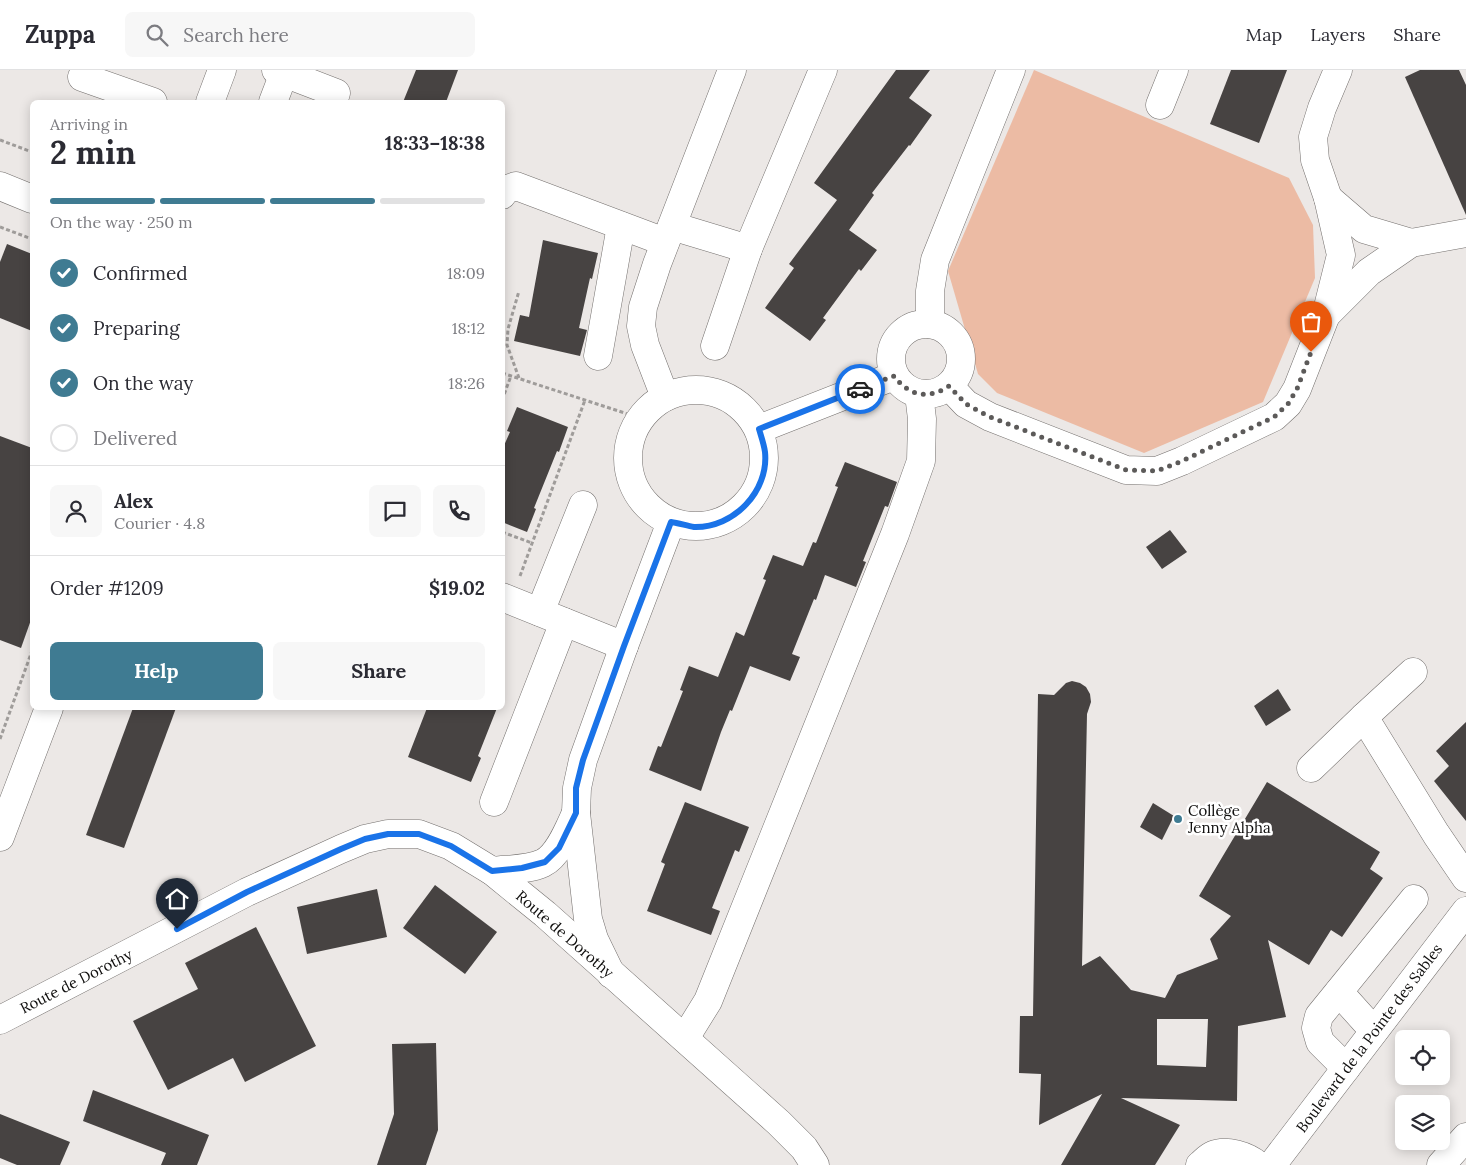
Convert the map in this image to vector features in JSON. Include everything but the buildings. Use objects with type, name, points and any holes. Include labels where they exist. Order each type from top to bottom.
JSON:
[{"type":"street","points":[[211,100],[222,70]]},
{"type":"street","points":[[664,397],[645,344],[641,326],[643,307],[668,234],[732,70]]},
{"type":"street","points":[[715,346],[748,249],[823,70]]},
{"type":"street","points":[[930,324],[930,291],[934,260],[1011,70]]},
{"type":"street","points":[[1160,106],[1174,70]]},
{"type":"street","points":[[949,386],[966,404],[990,417],[1126,470],[1157,471],[1274,417],[1288,404],[1297,389],[1326,314],[1341,255],[1328,198],[1316,160],[1313,137],[1322,108],[1338,70]]},
{"type":"street","points":[[273,100],[280,72],[336,94],[334,100]]},
{"type":"street","points":[[82,77],[147,100]]},
{"type":"street","points":[[0,186],[30,198]]},
{"type":"street","points":[[505,190],[516,186],[621,226],[748,249]]},
{"type":"street","points":[[1328,198],[1364,230],[1411,243]]},
{"type":"street","points":[[598,356],[621,226]]},
{"type":"street","points":[[1326,314],[1370,272],[1411,243],[1466,233]]},
{"type":"street","points":[[918,324],[930,324],[941,327],[951,334],[958,344],[961,354],[961,366],[949,386],[940,392],[919,394],[909,391],[894,376],[890,363],[891,350],[896,338],[906,330],[918,324]]},
{"type":"street","points":[[759,429],[894,376]]},
{"type":"street","points":[[686,390],[708,390],[729,398],[747,411],[759,429],[765,452],[763,475],[754,496],[738,513],[717,523],[694,527],[671,522],[653,511],[639,496],[630,477],[627,457],[631,436],[640,418],[651,406],[664,397],[686,390]]},
{"type":"street","points":[[685,1038],[708,1001],[895,534],[921,461],[922,419],[919,394]]},
{"type":"street","points":[[494,802],[552,617],[583,505]]},
{"type":"street","points":[[612,975],[594,939],[588,919],[576,813],[576,788],[583,760],[671,522]]},
{"type":"street","points":[[510,590],[552,617],[624,646]]},
{"type":"street","points":[[1311,768],[1364,716],[1414,672]]},
{"type":"street","points":[[0,837],[48,710]]},
{"type":"street","points":[[1364,716],[1436,834],[1466,878]]},
{"type":"street","points":[[492,871],[522,868],[545,862],[559,848],[576,813]]},
{"type":"street","name":"Route de Dorothy","points":[[0,1020],[247,892],[365,839],[388,834],[419,834],[451,846],[492,871],[545,914],[779,1123],[804,1148],[815,1165]]},
{"type":"street","points":[[1346,1068],[1320,1042],[1316,1028],[1319,1016],[1414,899]]},
{"type":"street","name":"Boulevard de la Pointe des Sables","points":[[1272,1165],[1466,911]]},
{"type":"street","points":[[1339,992],[1374,1031]]},
{"type":"street","points":[[1440,1165],[1466,1137]]},
{"type":"street","points":[[1200,1165],[1213,1155],[1233,1154],[1250,1158],[1258,1165]]},
{"type":"path","points":[[0,140],[30,151]]},
{"type":"path","points":[[0,227],[30,238]]},
{"type":"path","points":[[519,378],[507,345],[508,329],[520,291]]},
{"type":"path","points":[[505,374],[640,418]]},
{"type":"path","points":[[505,392],[511,376]]},
{"type":"path","points":[[510,590],[532,544],[585,400]]},
{"type":"path","points":[[505,533],[532,544]]},
{"type":"path","points":[[0,739],[30,656]]},
{"type":"shaded area","points":[[1034,70],[1289,178],[1313,225],[1315,278],[1263,402],[1144,453],[997,393],[978,374],[948,271]]},
{"type":"way so far","points":[[860,389],[894,376],[909,391],[919,394],[940,392],[949,386],[966,404],[990,417],[1126,470],[1157,471],[1274,417],[1288,404],[1297,389],[1311,352]]},
{"type":"place","name":"Collège Jenny Alpha","points":[[1178,819]]},
{"type":"route","points":[[177,929],[247,892],[341,849],[365,839],[388,834],[419,834],[451,846],[492,871],[522,868],[545,862],[559,848],[576,813],[576,788],[583,760],[671,522],[694,527],[717,523],[738,513],[754,496],[763,475],[765,452],[759,429],[860,389]]}]
